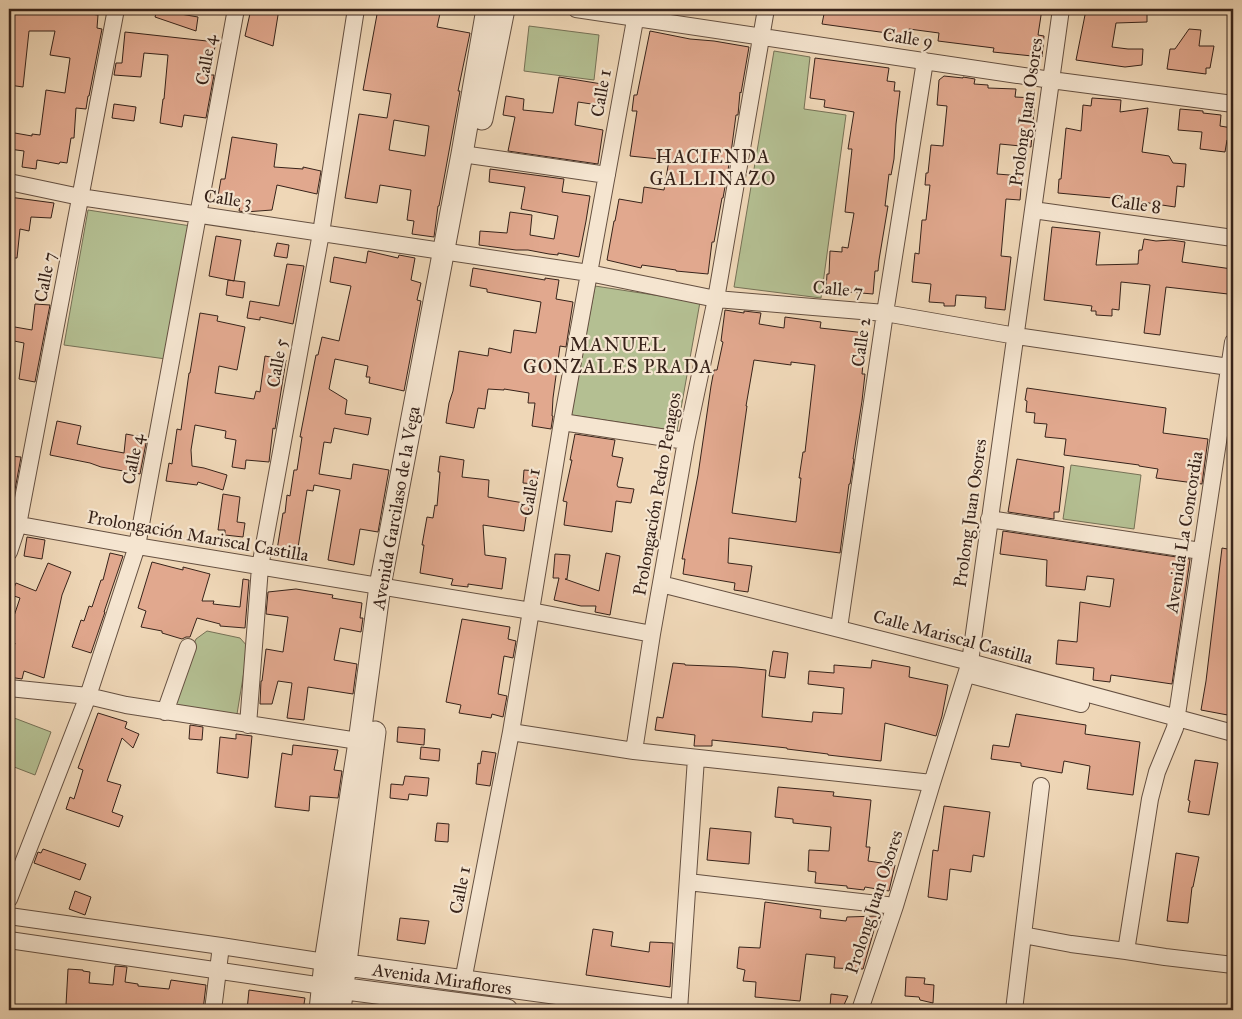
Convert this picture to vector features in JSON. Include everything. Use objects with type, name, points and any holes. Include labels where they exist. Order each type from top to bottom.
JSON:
[{"type":"street","name":"Calle 7","points":[[9,552],[116,9]]},
{"type":"street","name":"Calle 4","points":[[9,899],[88,696],[137,546],[236,9]]},
{"type":"street","name":"Calle 5","points":[[248,725],[260,567],[321,233],[356,9]]},
{"type":"street","name":"Avenida Garcilaso de la Vega","points":[[320,1010],[346,966],[366,743],[386,587],[468,155],[487,9]]},
{"type":"street","name":"Avenida Garcilaso de la Vega","points":[[468,155],[504,9]]},
{"type":"street","name":"Calle 9","points":[[576,9],[636,13],[762,36],[924,61],[1233,104]]},
{"type":"street","name":"Prolongación Pedro Penagos","points":[[634,751],[652,634],[686,441],[716,298],[766,9]]},
{"type":"street","name":"Prolong Juan Osores","points":[[860,1010],[895,906],[968,668],[1061,9]]},
{"type":"street","name":"Calle 1","points":[[463,981],[511,732],[562,422],[636,13]]},
{"type":"street","name":"Calle 2","points":[[839,628],[924,61]]},
{"type":"street","points":[[468,155],[607,175]]},
{"type":"street","name":"Calle 3","points":[[9,182],[80,197],[450,252]]},
{"type":"street","name":"Calle 8","points":[[1033,210],[1233,238]]},
{"type":"street","name":"Calle 7","points":[[450,252],[589,273],[716,298],[886,313],[1016,336],[1230,367]]},
{"type":"street","name":"Avenida La Concordia","points":[[1126,951],[1150,799],[1157,772],[1176,723],[1233,342]]},
{"type":"street","points":[[562,422],[686,441]]},
{"type":"street","points":[[990,519],[1202,551]]},
{"type":"street","name":"Prolongación Mariscal Castilla","points":[[13,524],[531,611],[652,634]]},
{"type":"street","name":"Calle Mariscal Castilla","points":[[661,584],[839,628],[968,668],[1176,723],[1233,733]]},
{"type":"street","points":[[165,712],[188,647]]},
{"type":"street","points":[[9,688],[88,696],[165,712],[366,743]]},
{"type":"street","name":"Calle Mariscal Castilla","points":[[1176,723],[1233,744]]},
{"type":"street","points":[[511,732],[634,751],[932,783]]},
{"type":"street","name":"Avenida Garcilaso de la Vega","points":[[333,987],[325,962],[366,743]]},
{"type":"street","points":[[679,1010],[696,758]]},
{"type":"street","points":[[1014,1010],[1041,786]]},
{"type":"street","points":[[688,882],[895,906]]},
{"type":"street","points":[[9,916],[325,962]]},
{"type":"street","points":[[1023,936],[1165,957],[1233,964]]},
{"type":"street","points":[[9,940],[333,987],[340,1010]]},
{"type":"street","points":[[212,1010],[221,946]]},
{"type":"street","name":"Avenida Miraflores","points":[[325,962],[679,1010]]},
{"type":"street","name":"Avenida Miraflores","points":[[333,987],[449,1007],[507,1010]]},
{"type":"green space","points":[[529,26],[599,35],[594,80],[524,71]]},
{"type":"green space","points":[[774,51],[810,57],[804,109],[846,115],[821,298],[734,287]]},
{"type":"green space","points":[[88,210],[191,226],[166,359],[64,345]]},
{"type":"green space","points":[[595,286],[700,302],[677,431],[571,415]]},
{"type":"green space","points":[[1071,465],[1141,475],[1134,529],[1063,519]]},
{"type":"green space","points":[[207,631],[240,638],[248,647],[237,714],[175,707],[171,701],[196,639]]},
{"type":"green space","points":[[9,716],[51,732],[35,775],[9,765]]},
{"type":"building","points":[[9,9],[52,9],[98,15],[97,28],[102,29],[89,96],[86,109],[76,108],[74,138],[71,138],[67,163],[60,162],[59,164],[37,160],[36,169],[22,167],[24,151],[9,149],[9,132],[32,136],[32,134],[40,135],[46,90],[65,93],[70,58],[50,55],[55,31],[29,31],[23,87],[9,85]]},
{"type":"building","points":[[251,9],[279,9],[273,46],[245,36]]},
{"type":"building","points":[[378,9],[441,9],[437,27],[470,33],[458,91],[460,91],[434,237],[412,234],[414,221],[407,220],[411,190],[380,185],[377,203],[345,198],[359,114],[387,118],[391,94],[363,90]],"holes":[[[394,120],[429,126],[425,156],[389,150]]]},
{"type":"building","points":[[825,9],[896,9],[925,12],[926,9],[1042,9],[1038,35],[1044,36],[1042,57],[993,52],[994,48],[938,41],[939,33],[909,29],[909,36],[822,24]]},
{"type":"building","points":[[1090,9],[1147,9],[1147,22],[1116,23],[1112,47],[1143,49],[1142,65],[1125,67],[1076,60],[1085,15]]},
{"type":"building","points":[[157,10],[198,17],[196,31],[155,17]]},
{"type":"building","points":[[1189,29],[1201,30],[1199,46],[1214,46],[1210,68],[1206,68],[1206,74],[1167,69],[1170,49],[1175,49]]},
{"type":"building","points":[[650,31],[690,39],[749,47],[723,198],[714,242],[712,242],[708,274],[642,265],[641,268],[607,260],[619,199],[642,203],[644,187],[664,190],[669,160],[630,156],[637,111],[632,111],[634,95],[637,95]]},
{"type":"building","points":[[125,32],[216,42],[209,75],[214,75],[206,118],[184,115],[182,127],[160,123],[168,55],[144,53],[141,77],[114,75],[116,63],[122,63]]},
{"type":"building","points":[[815,58],[889,68],[887,81],[895,82],[894,91],[900,91],[894,159],[891,175],[889,174],[885,206],[888,206],[878,271],[875,271],[873,294],[826,290],[830,251],[842,252],[842,247],[848,248],[854,213],[845,212],[852,149],[848,149],[854,112],[824,107],[825,100],[810,98]]},
{"type":"building","points":[[944,76],[975,79],[974,84],[988,85],[988,88],[1016,89],[1015,97],[1035,98],[1031,147],[1000,144],[997,174],[1022,176],[1020,200],[1006,199],[1001,256],[1011,257],[1005,310],[985,308],[986,297],[956,295],[955,306],[944,306],[944,303],[929,302],[931,284],[912,282],[915,253],[919,254],[922,220],[926,220],[930,185],[925,185],[931,145],[943,146],[947,106],[937,105],[939,80]]},
{"type":"building","points":[[559,77],[608,85],[605,106],[578,102],[575,125],[603,130],[598,164],[508,151],[515,117],[503,115],[506,96],[524,99],[523,110],[553,113]]},
{"type":"building","points":[[1092,98],[1121,100],[1120,112],[1148,108],[1142,152],[1169,156],[1173,163],[1186,164],[1184,187],[1177,186],[1175,207],[1123,199],[1058,193],[1066,128],[1081,131],[1083,105],[1091,106]]},
{"type":"building","points":[[114,104],[136,107],[134,121],[112,118]]},
{"type":"building","points":[[1180,109],[1221,115],[1220,126],[1232,128],[1225,152],[1200,149],[1202,132],[1178,130]]},
{"type":"building","points":[[232,137],[277,144],[274,167],[303,169],[303,167],[321,171],[317,194],[277,185],[272,210],[239,211],[241,200],[218,196],[221,179],[225,179]]},
{"type":"building","points":[[490,169],[564,179],[562,192],[590,196],[579,257],[479,245],[480,231],[507,233],[510,212],[532,215],[530,235],[554,239],[558,216],[521,209],[525,187],[489,182]]},
{"type":"building","points":[[9,197],[54,203],[51,218],[31,217],[29,231],[20,229],[17,258],[9,258]]},
{"type":"building","points":[[1052,227],[1100,232],[1096,265],[1138,264],[1139,250],[1142,250],[1144,239],[1185,242],[1182,262],[1232,269],[1228,294],[1166,287],[1160,335],[1144,333],[1150,285],[1121,282],[1119,310],[1112,309],[1112,316],[1096,315],[1096,311],[1091,311],[1092,306],[1044,300]]},
{"type":"building","points":[[216,236],[241,240],[234,281],[209,276]]},
{"type":"building","points":[[277,243],[289,245],[287,258],[274,256]]},
{"type":"building","points":[[368,251],[398,258],[399,255],[415,258],[411,280],[421,283],[417,300],[421,301],[404,391],[369,383],[370,377],[366,377],[368,366],[335,359],[329,389],[347,400],[345,414],[371,418],[368,435],[334,428],[331,443],[324,442],[319,474],[351,479],[353,464],[389,470],[378,532],[360,529],[354,565],[328,560],[340,490],[314,485],[313,491],[307,490],[297,554],[277,550],[287,495],[290,496],[294,470],[297,470],[302,437],[300,437],[316,355],[318,355],[322,337],[339,341],[351,286],[330,282],[334,257],[366,263]]},
{"type":"building","points":[[287,264],[304,266],[293,324],[260,317],[260,320],[247,318],[250,301],[279,306]]},
{"type":"building","points":[[473,268],[545,280],[545,278],[559,280],[556,299],[573,302],[566,347],[560,346],[551,429],[532,426],[535,403],[528,403],[529,393],[504,389],[488,389],[485,409],[478,408],[474,428],[446,423],[459,351],[488,356],[489,348],[511,353],[514,330],[536,333],[541,302],[487,292],[487,289],[470,286]]},
{"type":"building","points":[[228,280],[245,282],[243,298],[226,295]]},
{"type":"building","points":[[35,304],[50,305],[35,382],[19,379],[24,343],[9,340],[9,326],[32,330]]},
{"type":"building","points":[[725,310],[761,313],[759,324],[784,328],[785,317],[821,322],[820,328],[866,333],[862,374],[865,374],[862,401],[840,553],[729,538],[728,563],[752,566],[748,592],[734,590],[735,583],[683,574],[685,559],[682,559],[698,475],[714,370],[717,370],[723,342],[721,341]],"holes":[[[754,360],[791,365],[791,362],[815,365],[805,452],[803,452],[799,478],[801,478],[796,522],[732,513]]]},
{"type":"building","points":[[200,313],[218,316],[217,321],[245,327],[237,370],[219,366],[215,393],[254,399],[256,391],[260,392],[265,356],[286,360],[275,429],[273,428],[269,462],[246,460],[245,469],[232,467],[236,440],[225,438],[226,431],[195,425],[191,450],[192,466],[227,475],[223,490],[198,482],[197,485],[166,481],[169,463],[172,464],[177,429],[181,430]]},
{"type":"building","points":[[1027,388],[1166,408],[1163,433],[1208,439],[1202,484],[1156,478],[1158,469],[1139,465],[1064,455],[1066,439],[1045,437],[1047,424],[1034,423],[1035,413],[1026,412]]},
{"type":"building","points":[[57,421],[81,426],[77,444],[102,449],[124,453],[126,434],[147,438],[140,474],[50,455]]},
{"type":"building","points":[[575,434],[615,440],[612,456],[623,458],[617,485],[618,487],[634,489],[631,503],[616,501],[612,532],[564,525],[567,502],[563,501],[572,460],[570,460]]},
{"type":"building","points":[[9,456],[21,457],[14,495],[9,495]]},
{"type":"building","points":[[440,456],[464,460],[462,477],[489,480],[488,497],[530,504],[524,531],[483,525],[485,555],[506,558],[502,589],[468,584],[468,587],[451,585],[453,579],[420,573],[427,517],[433,518],[435,505],[437,506]]},
{"type":"building","points":[[1017,459],[1064,467],[1059,512],[1054,512],[1054,519],[1008,512]]},
{"type":"building","points":[[524,470],[538,471],[537,484],[523,483]]},
{"type":"building","points":[[223,494],[240,497],[237,522],[245,523],[243,537],[225,535],[225,530],[218,530]]},
{"type":"building","points":[[1003,531],[1190,559],[1172,684],[1111,675],[1110,682],[1093,680],[1094,668],[1056,664],[1058,640],[1077,642],[1080,602],[1110,607],[1114,579],[1087,576],[1085,590],[1046,586],[1047,560],[1000,554]]},
{"type":"building","points":[[27,537],[45,540],[42,559],[24,556]]},
{"type":"building","points":[[1222,548],[1233,550],[1233,716],[1201,710]]},
{"type":"building","points":[[110,553],[123,556],[91,653],[72,647],[81,620],[84,621],[89,606],[92,607],[101,580],[103,580]]},
{"type":"building","points":[[606,553],[620,556],[610,615],[595,612],[596,606],[581,606],[554,600],[559,578],[553,578],[555,554],[570,555],[567,579],[565,579],[599,591]]},
{"type":"building","points":[[152,562],[183,570],[183,567],[210,574],[202,601],[214,601],[213,604],[240,607],[243,579],[249,580],[245,628],[220,626],[220,624],[197,618],[190,637],[182,639],[162,633],[162,631],[141,627],[146,611],[138,608]]},
{"type":"building","points":[[48,563],[71,572],[62,595],[44,678],[24,671],[22,679],[9,677],[9,664],[15,643],[9,640],[9,631],[20,598],[11,595],[16,583],[36,591]]},
{"type":"building","points":[[296,589],[333,595],[332,598],[362,603],[360,618],[363,618],[361,632],[340,628],[334,660],[357,664],[353,694],[308,687],[304,720],[287,718],[292,683],[278,681],[272,704],[260,704],[261,681],[266,649],[283,652],[288,617],[266,614],[268,592]]},
{"type":"building","points":[[462,619],[510,627],[508,639],[516,641],[513,658],[504,656],[498,694],[507,696],[503,717],[492,714],[491,718],[459,713],[461,705],[446,702]]},
{"type":"building","points":[[773,651],[788,653],[785,678],[769,676]]},
{"type":"building","points":[[872,660],[910,667],[909,677],[948,685],[936,736],[885,723],[881,761],[712,740],[712,746],[694,746],[695,735],[655,730],[657,717],[663,718],[673,663],[766,670],[762,717],[812,722],[813,712],[842,714],[844,688],[808,684],[809,671],[834,673],[834,665],[871,668]]},
{"type":"building","points":[[98,713],[127,722],[125,728],[139,734],[133,748],[122,738],[107,781],[121,785],[112,812],[123,816],[119,827],[66,809],[70,797],[74,799],[83,770],[78,768]]},
{"type":"building","points":[[1016,714],[1086,725],[1085,734],[1140,742],[1133,795],[1087,789],[1090,766],[1064,761],[1062,773],[1021,766],[1021,763],[991,759],[993,745],[1009,747]]},
{"type":"building","points":[[190,725],[203,727],[202,740],[189,739]]},
{"type":"building","points":[[398,727],[425,729],[424,745],[397,742]]},
{"type":"building","points":[[236,734],[252,736],[248,778],[217,773],[220,737],[236,739]]},
{"type":"building","points":[[293,745],[338,750],[334,770],[342,771],[338,798],[310,796],[309,811],[275,807],[282,753],[292,755]]},
{"type":"building","points":[[421,747],[440,749],[439,761],[420,759]]},
{"type":"building","points":[[482,751],[496,753],[490,786],[476,784],[478,763],[480,764]]},
{"type":"building","points":[[1195,760],[1218,763],[1209,815],[1188,812],[1190,801],[1188,800]]},
{"type":"building","points":[[405,776],[429,778],[427,796],[409,794],[408,800],[390,798],[391,784],[403,785]]},
{"type":"building","points":[[778,787],[834,792],[833,796],[871,800],[866,847],[870,847],[868,861],[895,865],[889,891],[865,887],[864,890],[847,888],[847,886],[815,883],[816,872],[808,871],[809,850],[829,851],[831,827],[793,823],[793,819],[775,817]]},
{"type":"building","points":[[944,806],[990,812],[984,857],[973,855],[971,872],[950,869],[947,900],[928,897],[933,850],[938,851]]},
{"type":"building","points":[[437,823],[449,824],[448,842],[435,841]]},
{"type":"building","points":[[710,828],[751,832],[749,864],[707,860]]},
{"type":"building","points":[[43,849],[86,864],[80,880],[34,863],[38,852],[41,853]]},
{"type":"building","points":[[1176,853],[1199,857],[1192,887],[1188,923],[1167,921]]},
{"type":"building","points":[[75,891],[91,897],[85,915],[69,909]]},
{"type":"building","points":[[765,902],[821,910],[820,918],[846,921],[847,917],[878,916],[863,969],[834,968],[835,957],[806,954],[800,1001],[755,997],[756,982],[743,981],[745,970],[737,968],[739,947],[760,948]]},
{"type":"building","points":[[400,918],[429,921],[425,944],[397,940]]},
{"type":"building","points":[[593,929],[613,932],[611,946],[649,952],[650,942],[673,943],[670,987],[586,975]]},
{"type":"building","points":[[115,966],[127,967],[125,982],[138,984],[138,986],[169,989],[171,980],[206,985],[203,1010],[115,1010],[93,1008],[93,1010],[80,1008],[80,1006],[66,1005],[68,969],[90,972],[89,983],[113,985]]},
{"type":"building","points":[[906,977],[925,978],[924,984],[934,985],[933,1003],[920,1000],[919,997],[905,996]]},
{"type":"building","points":[[249,990],[305,998],[303,1010],[247,1010]]},
{"type":"building","points":[[831,994],[848,996],[843,1007],[830,1007]]},
{"type":"district","name":"HACIENDA GALLINAZO","points":[[713,167]]},
{"type":"district","name":"MANUEL GONZALES PRADA","points":[[618,355]]}]
